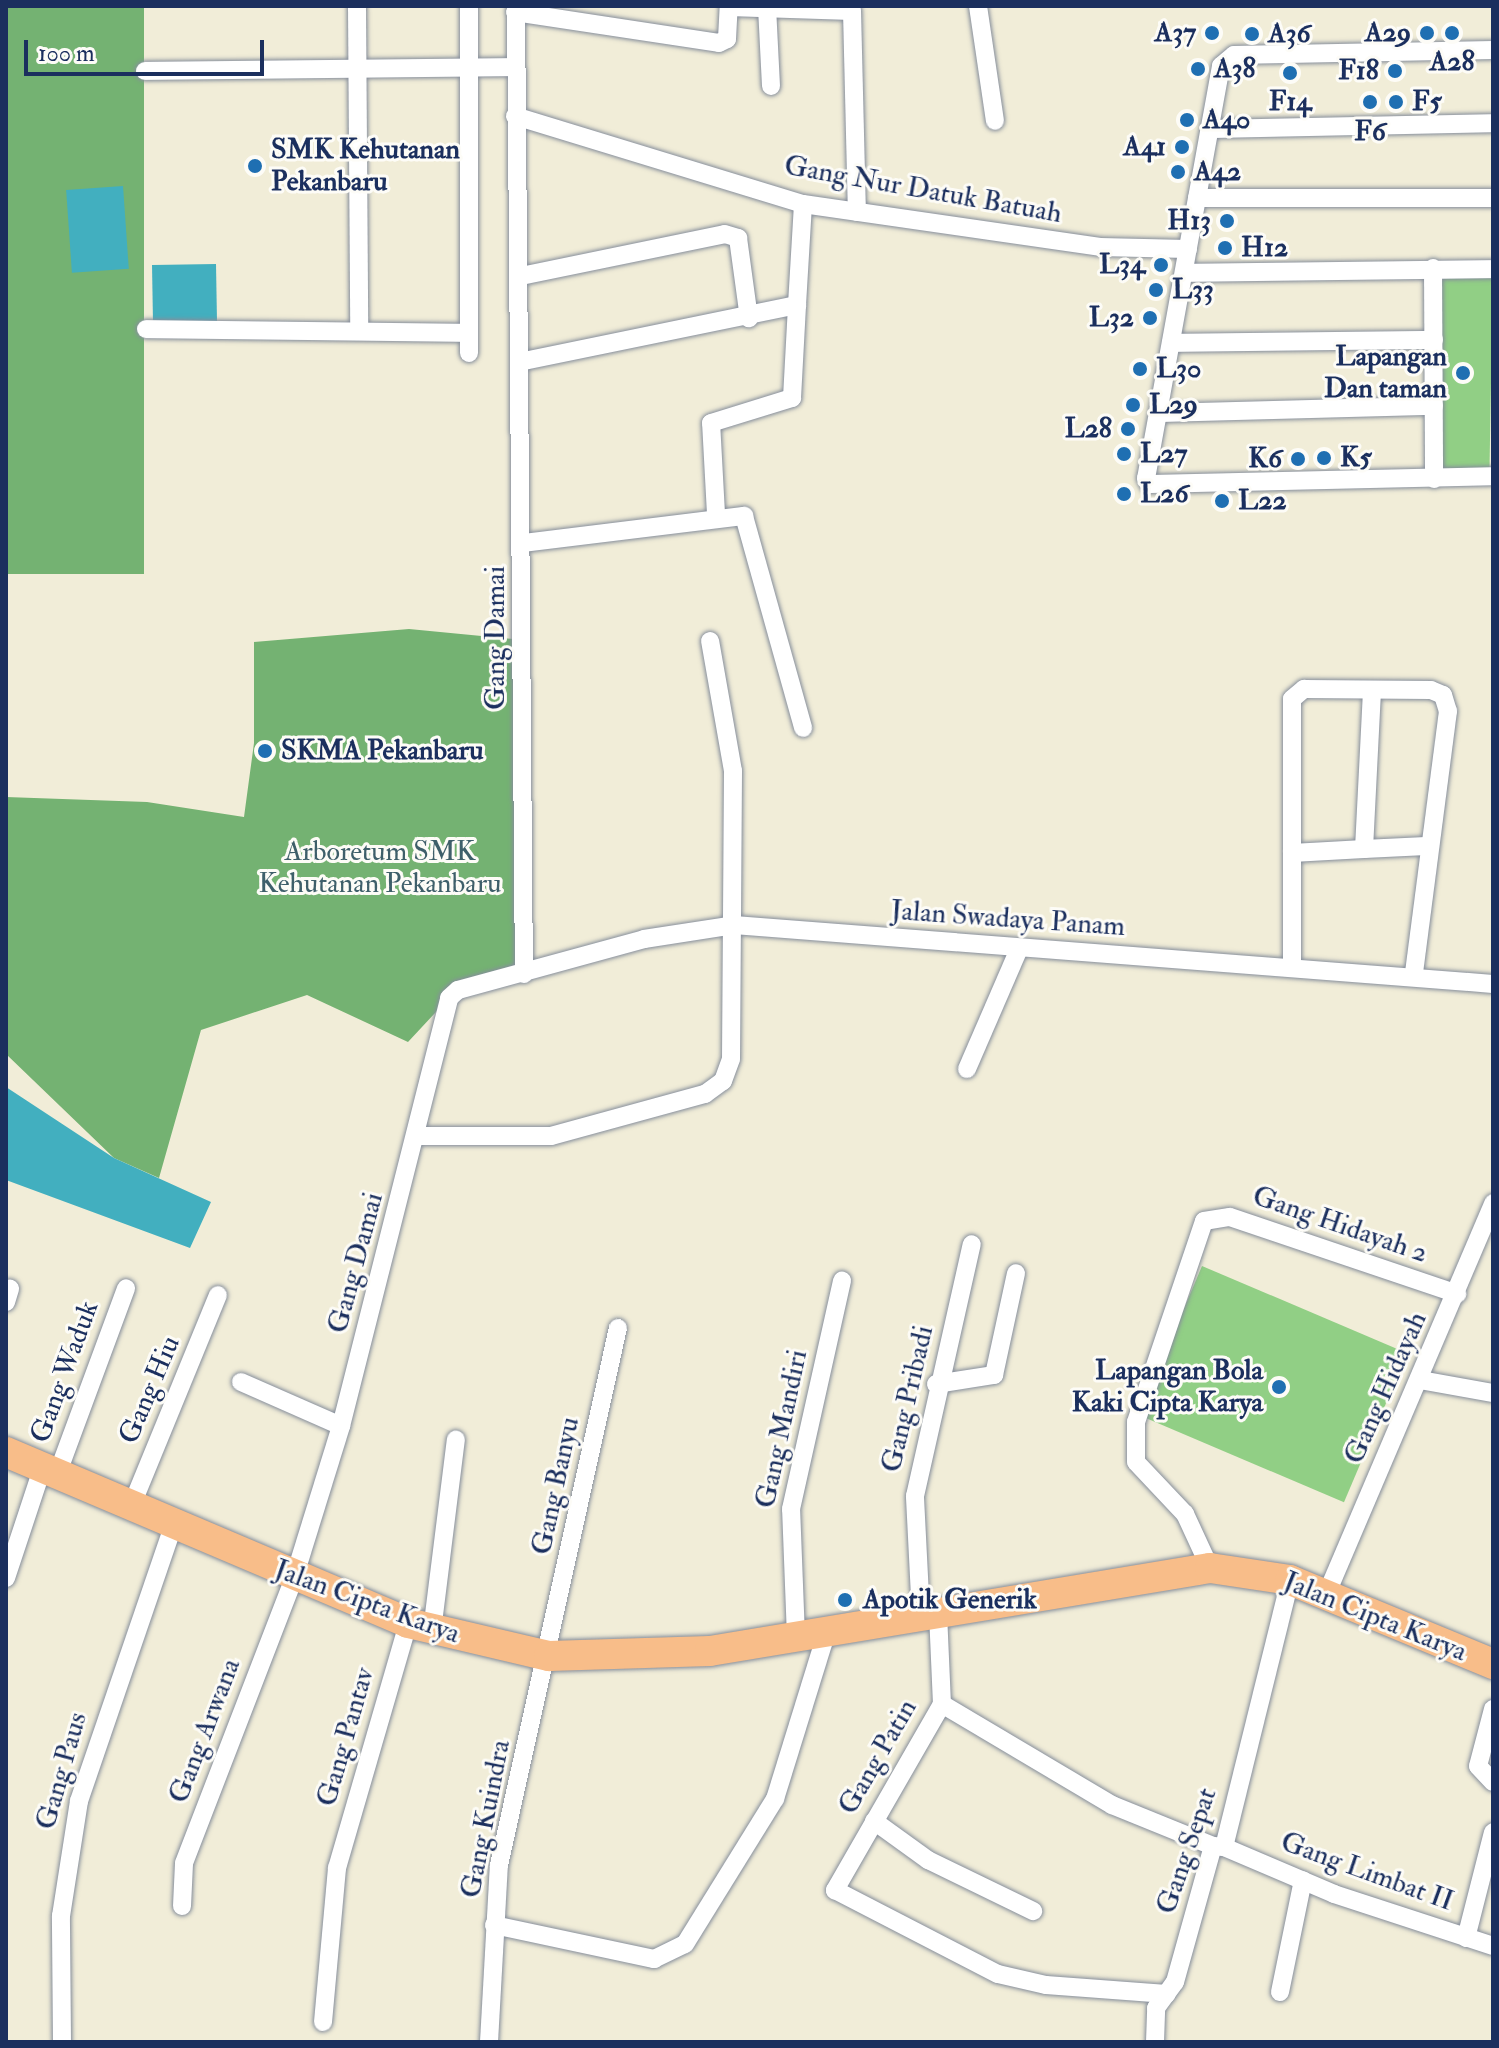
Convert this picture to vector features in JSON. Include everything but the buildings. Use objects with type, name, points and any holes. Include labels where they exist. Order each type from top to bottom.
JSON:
[{"type":"main road","name":"Jalan Cipta Karya","points":[[6,1452],[173,1527],[420,1627],[549,1656],[710,1651],[1210,1568],[1290,1580],[1493,1664]]},
{"type":"street","points":[[357,6],[359,331]]},
{"type":"street","points":[[469,6],[469,353]]},
{"type":"street","points":[[515,9],[719,43],[727,39],[729,6],[852,11],[858,48],[857,212]]},
{"type":"street","points":[[978,6],[995,121]]},
{"type":"street","points":[[767,7],[771,86]]},
{"type":"street","name":"Gang Damai","points":[[294,1578],[341,1426],[419,1136],[449,998],[524,974],[524,361],[513,67],[515,9]]},
{"type":"street","points":[[1493,50],[1234,55],[1221,66],[1149,484],[1493,476]]},
{"type":"street","points":[[145,71],[513,67]]},
{"type":"street","name":"Gang Nur Datuk Batuah","points":[[515,116],[803,204],[1100,247],[1188,249]]},
{"type":"street","points":[[1210,129],[1493,123]]},
{"type":"street","points":[[1197,198],[1493,198]]},
{"type":"street","points":[[716,514],[711,423],[792,398],[803,204]]},
{"type":"street","points":[[521,276],[725,234],[738,238],[749,318]]},
{"type":"street","points":[[1433,268],[1434,479]]},
{"type":"street","points":[[1184,273],[1493,269]]},
{"type":"street","points":[[524,361],[749,318],[797,305]]},
{"type":"street","points":[[146,329],[469,333]]},
{"type":"street","points":[[1171,343],[1434,340]]},
{"type":"street","points":[[1160,413],[1434,406]]},
{"type":"street","points":[[523,543],[716,514],[744,516],[750,528],[803,728]]},
{"type":"street","points":[[419,1136],[551,1136],[705,1094],[723,1081],[731,1059],[733,771],[710,641]]},
{"type":"street","points":[[1292,967],[1292,699],[1304,689],[1372,691],[1443,695],[1448,711],[1426,846],[1414,973]]},
{"type":"street","points":[[1364,849],[1372,691]]},
{"type":"street","points":[[1292,853],[1426,846]]},
{"type":"street","name":"Jalan Swadaya Panam","points":[[524,974],[644,939],[734,925],[1019,949],[1414,973],[1493,984]]},
{"type":"street","points":[[967,1069],[1019,949]]},
{"type":"street","name":"Gang Hidayah","points":[[1327,1593],[1457,1294],[1493,1203]]},
{"type":"street","name":"Gang Hidayah 2","points":[[1210,1568],[1185,1514],[1136,1462],[1136,1422],[1204,1221],[1230,1217],[1457,1294]]},
{"type":"street","name":"Gang Pribadi","points":[[929,1614],[915,1496],[936,1384],[972,1244]]},
{"type":"street","points":[[936,1384],[994,1375],[1016,1273]]},
{"type":"street","name":"Gang Mandiri","points":[[796,1637],[791,1509],[842,1281]]},
{"type":"street","name":"Gang Waduk","points":[[6,1578],[126,1288]]},
{"type":"street","name":"Gang Hiu","points":[[131,1507],[218,1295]]},
{"type":"street","name":"Gang Banyu","points":[[549,1656],[618,1328]]},
{"type":"street","points":[[1420,1380],[1493,1393]]},
{"type":"street","points":[[241,1382],[341,1426]]},
{"type":"street","name":"Gang Pantav","points":[[323,2022],[337,1868],[420,1627],[456,1439]]},
{"type":"street","name":"Gang Paus","points":[[62,2042],[61,1916],[79,1801],[173,1527]]},
{"type":"street","name":"Gang Arwana","points":[[182,1906],[184,1863],[294,1578]]},
{"type":"street","name":"Gang Sepat","points":[[1155,2042],[1156,2008],[1167,1994],[1218,1846],[1290,1580]]},
{"type":"street","name":"Gang Patin","points":[[929,1614],[942,1704],[834,1884],[862,1905],[998,1974],[1167,1994]]},
{"type":"street","points":[[494,1925],[654,1959],[685,1944],[775,1799],[827,1631]]},
{"type":"street","name":"Gang Kuindra","points":[[489,2042],[499,1865],[549,1656]]},
{"type":"street","name":"Gang Limbat II","points":[[942,1704],[1112,1805],[1303,1880],[1493,1946]]},
{"type":"street","points":[[1493,1709],[1478,1766],[1493,1782]]},
{"type":"street","points":[[874,1821],[928,1860],[1033,1911]]},
{"type":"street","points":[[1466,1938],[1493,1832]]},
{"type":"street","points":[[1280,1992],[1303,1880]]},
{"type":"green space","points":[[6,6],[144,6],[144,574],[6,574]]},
{"type":"green space","name":"Lapangan Dan taman","points":[[1433,268],[1493,269],[1489,480],[1429,479]]},
{"type":"green space","name":"Arboretum SMK Kehutanan Pekanbaru","points":[[409,629],[524,640],[524,974],[449,998],[408,1042],[307,995],[201,1030],[159,1178],[114,1158],[6,1054],[6,797],[147,802],[244,817],[254,743],[254,642]]},
{"type":"green space","name":"Lapangan Bola Kaki Cipta Karya","points":[[1202,1266],[1407,1353],[1344,1502],[1139,1415]]},
{"type":"water","points":[[123,186],[129,269],[72,273],[66,190]]},
{"type":"water","points":[[216,264],[217,322],[153,323],[152,265]]},
{"type":"water","points":[[6,1087],[114,1158],[211,1202],[190,1248],[6,1180]]},
{"type":"place","name":"A37","points":[[1212,33]]},
{"type":"place","name":"A29","points":[[1427,33]]},
{"type":"place","name":"A28","points":[[1452,33]]},
{"type":"place","name":"A36","points":[[1252,34]]},
{"type":"place","name":"A38","points":[[1198,69]]},
{"type":"place","name":"F18","points":[[1395,71]]},
{"type":"place","name":"F14","points":[[1290,73]]},
{"type":"place","name":"F6","points":[[1370,102]]},
{"type":"place","name":"F5","points":[[1396,102]]},
{"type":"place","name":"A40","points":[[1187,120]]},
{"type":"place","name":"A41","points":[[1182,147]]},
{"type":"place","name":"SMK Kehutanan Pekanbaru","points":[[255,166]]},
{"type":"place","name":"A42","points":[[1178,172]]},
{"type":"place","name":"H13","points":[[1227,221]]},
{"type":"place","name":"H12","points":[[1225,248]]},
{"type":"place","name":"L34","points":[[1161,265]]},
{"type":"place","name":"L33","points":[[1156,290]]},
{"type":"place","name":"L32","points":[[1150,318]]},
{"type":"place","name":"L30","points":[[1140,369]]},
{"type":"place","name":"Lapangan Dan taman","points":[[1463,373]]},
{"type":"place","name":"L29","points":[[1133,405]]},
{"type":"place","name":"L28","points":[[1128,429]]},
{"type":"place","name":"L27","points":[[1124,454]]},
{"type":"place","name":"K5","points":[[1324,458]]},
{"type":"place","name":"K6","points":[[1298,459]]},
{"type":"place","name":"L26","points":[[1124,494]]},
{"type":"place","name":"L22","points":[[1222,501]]},
{"type":"place","name":"SKMA Pekanbaru","points":[[265,751]]},
{"type":"place","name":"Lapangan Bola Kaki Cipta Karya","points":[[1279,1387]]},
{"type":"place","name":"Apotik Generik","points":[[845,1600]]}]
